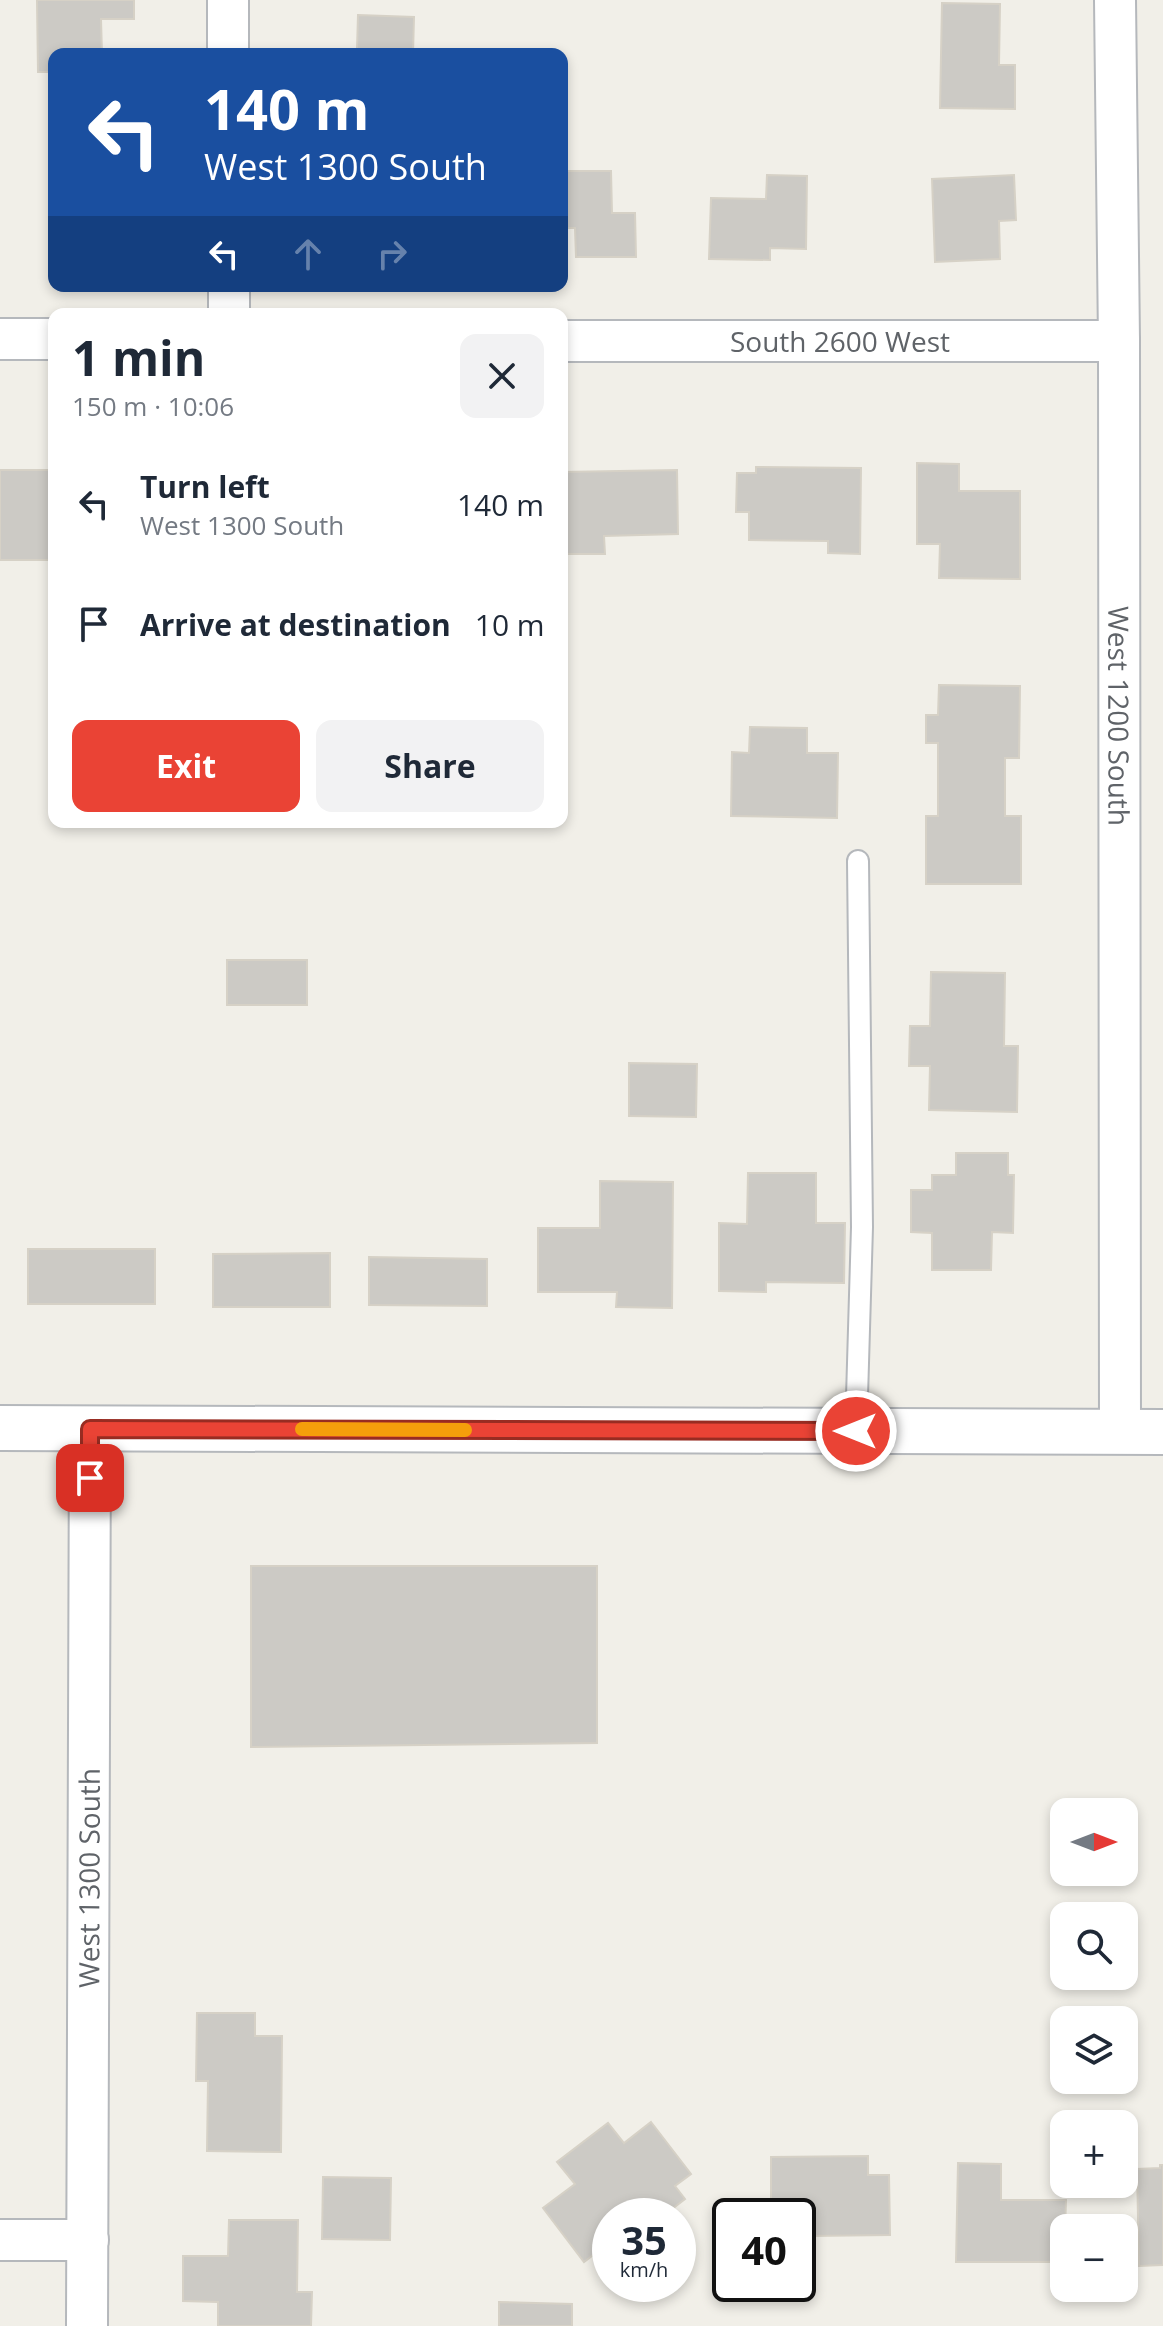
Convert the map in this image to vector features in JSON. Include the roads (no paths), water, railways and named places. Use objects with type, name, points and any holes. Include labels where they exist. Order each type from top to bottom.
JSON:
[{"type":"street","points":[[228,0],[228,48]]},
{"type":"street","name":"West 1200 South","points":[[1115,0],[1119,341],[1120,1432]]},
{"type":"street","points":[[0,339],[48,339]]},
{"type":"street","name":"South 2600 West","points":[[568,341],[1119,341]]},
{"type":"street","points":[[0,1428],[1163,1432]]},
{"type":"street","name":"West 1300 South","points":[[87,2326],[90,1429]]},
{"type":"street","points":[[0,2240],[88,2240]]},
{"type":"lane","points":[[856,1431],[862,1227],[858,861]]}]
